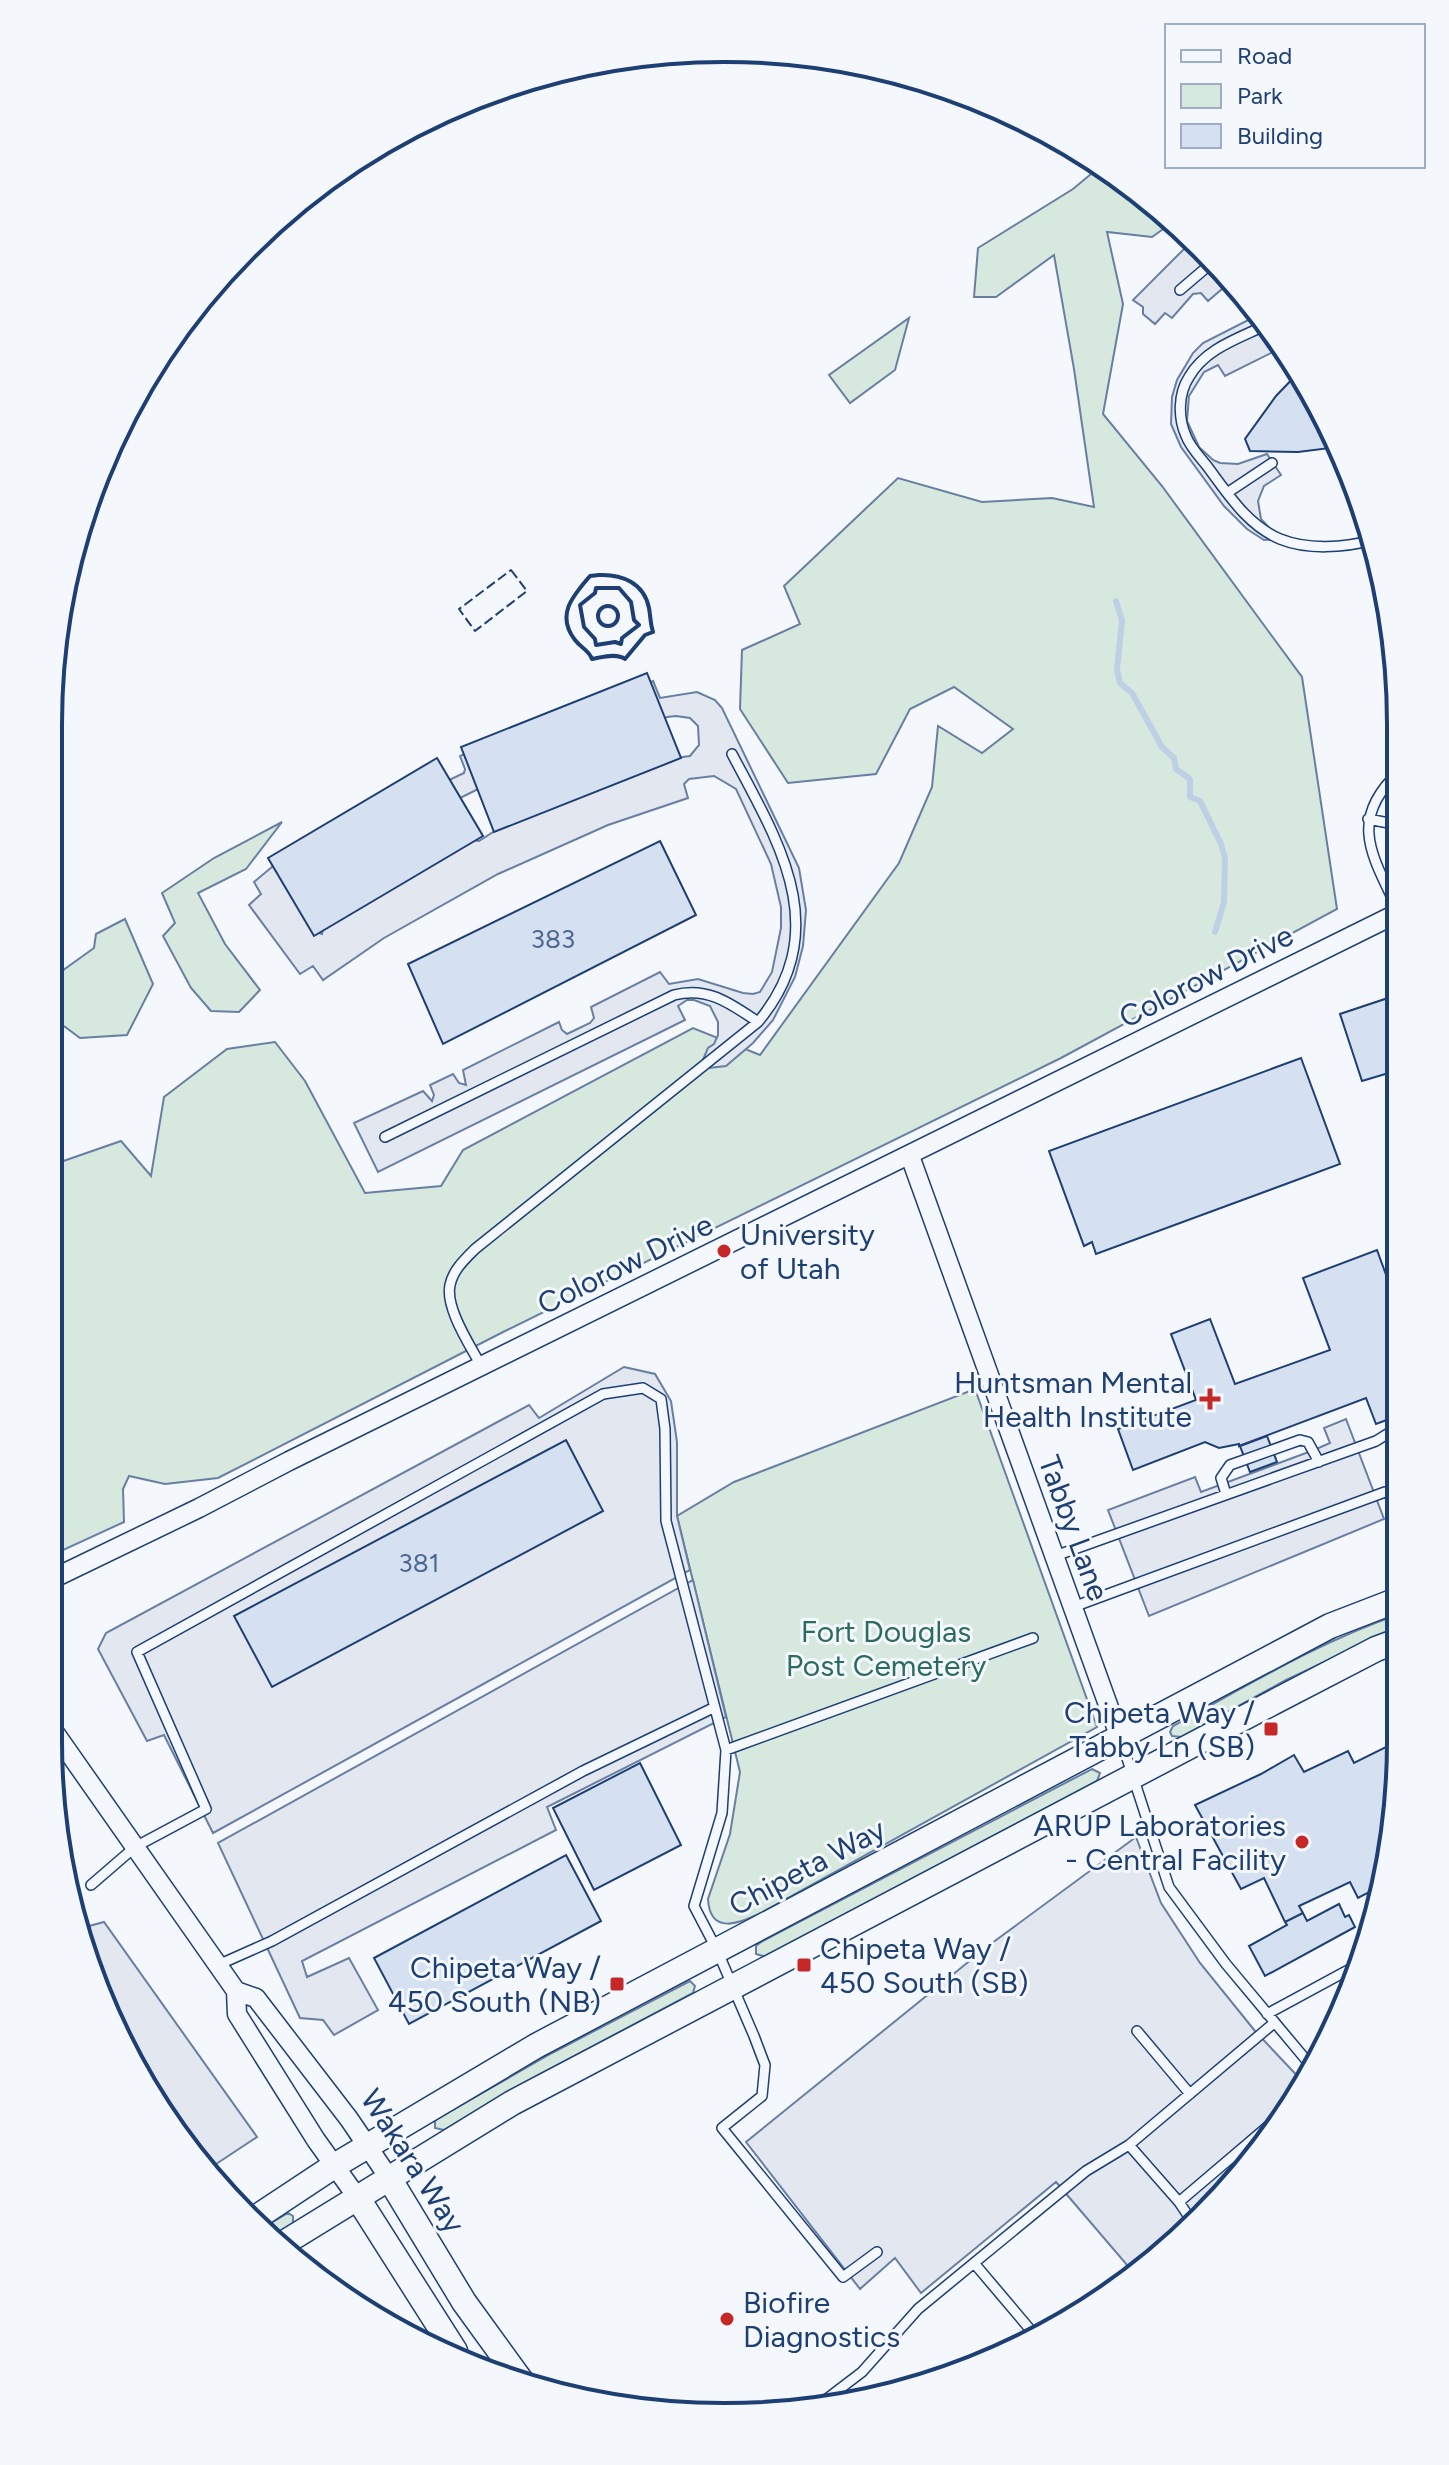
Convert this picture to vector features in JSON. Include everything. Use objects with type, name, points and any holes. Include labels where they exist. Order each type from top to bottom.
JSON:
[{"type":"street","name":"Colorow Drive","points":[[62,1574],[1387,918]]},
{"type":"street","name":"Tabby Lane","points":[[910,1156],[1120,1738]]},
{"type":"street","name":"Chipeta Way","points":[[261,2214],[334,2166],[536,2046],[1330,1626],[1387,1604]]},
{"type":"street","points":[[289,2240],[512,2103],[1387,1645]]},
{"type":"street","name":"Wakara Way","points":[[62,1743],[236,1991],[237,2014],[449,2343]]},
{"type":"street","name":"Wakara Way","points":[[236,1991],[256,1998],[369,2146],[464,2302],[512,2368]]},
{"type":"lane","points":[[1180,290],[1205,269]]},
{"type":"lane","points":[[1256,330],[1210,353],[1186,380],[1180,419],[1186,438],[1247,518],[1281,540],[1333,546],[1361,542]]},
{"type":"lane","points":[[1227,493],[1272,463]]},
{"type":"lane","points":[[481,1366],[459,1325],[450,1298],[450,1286],[459,1266],[475,1249],[758,1022],[771,1006],[791,955],[795,903],[780,845],[732,754]]},
{"type":"lane","points":[[1387,785],[1379,793],[1368,819],[1367,833],[1372,856],[1387,887]]},
{"type":"lane","points":[[1368,819],[1387,824]]},
{"type":"lane","points":[[385,1137],[674,995],[695,991],[708,993],[758,1022]]},
{"type":"lane","points":[[91,1885],[135,1847],[206,1809],[137,1652],[603,1394],[643,1388],[661,1399],[665,1429],[666,1521],[726,1750],[722,1813],[694,1906],[717,1950],[765,2065],[762,2096],[722,2128],[843,2277],[877,2252]]},
{"type":"lane","points":[[1055,1556],[1319,1462],[1387,1434]]},
{"type":"lane","points":[[1226,1494],[1221,1478],[1230,1465],[1300,1440],[1308,1442],[1319,1462]]},
{"type":"lane","points":[[1073,1607],[1387,1493]]},
{"type":"lane","points":[[726,1750],[1033,1638]]},
{"type":"lane","points":[[218,1965],[272,1941],[583,1771],[713,1708]]},
{"type":"lane","points":[[1120,1738],[1169,1887],[1226,1964],[1305,2059]]},
{"type":"lane","points":[[834,2393],[862,2372],[918,2309],[1086,2171],[1129,2145],[1190,2094],[1271,2018],[1345,1973]]},
{"type":"lane","points":[[1137,2031],[1190,2094]]},
{"type":"lane","points":[[1179,2202],[1254,2138]]},
{"type":"lane","points":[[1129,2145],[1187,2214]]},
{"type":"lane","points":[[974,2263],[1029,2329]]},
{"type":"green space","points":[[1092,173],[1164,229],[1152,237],[1107,232],[1123,304],[1103,414],[1162,486],[1302,677],[1337,909],[1061,1058],[505,1331],[218,1478],[165,1484],[129,1476],[123,1489],[124,1522],[62,1551],[62,1161],[121,1141],[151,1176],[164,1097],[227,1049],[275,1042],[305,1081],[365,1193],[441,1186],[463,1150],[693,1028],[760,1055],[899,863],[932,787],[938,726],[982,753],[1013,729],[954,687],[910,709],[876,774],[788,783],[740,709],[742,650],[800,624],[784,586],[898,478],[982,502],[1052,498],[1094,507],[1054,255],[996,297],[974,297],[978,248],[1073,189]]},
{"type":"green space","points":[[909,318],[895,370],[850,403],[829,375]]},
{"type":"green space","points":[[282,822],[246,869],[198,893],[225,944],[260,990],[239,1012],[211,1011],[191,988],[163,936],[175,923],[162,893],[214,858]]},
{"type":"green space","points":[[125,919],[153,984],[127,1035],[80,1038],[62,1025],[62,971],[94,948],[96,934]]},
{"type":"green space","name":"Fort Douglas Post Cemetery","points":[[975,1389],[1097,1727],[761,1913],[736,1923],[720,1922],[710,1911],[708,1899],[730,1834],[740,1772],[677,1516],[734,1482]]},
{"type":"green space","points":[[1387,1619],[1387,1633],[1286,1680],[1182,1737],[1172,1736],[1173,1726],[1256,1680]]},
{"type":"green space","points":[[1092,1769],[1100,1773],[1097,1781],[766,1957],[756,1954],[756,1946],[761,1942]]},
{"type":"green space","points":[[690,1981],[695,1986],[693,1993],[527,2081],[444,2130],[435,2128],[435,2120],[552,2053]]},
{"type":"green space","points":[[288,2213],[293,2216],[293,2224],[281,2232],[271,2223]]},
{"type":"shaded area","points":[[1185,248],[1223,288],[1208,301],[1201,293],[1193,294],[1172,318],[1165,313],[1155,324],[1143,314],[1143,307],[1133,300]]},
{"type":"shaded area","points":[[1249,320],[1272,352],[1225,376],[1218,365],[1204,372],[1189,396],[1187,421],[1199,447],[1220,463],[1238,464],[1267,454],[1281,475],[1264,486],[1258,501],[1261,519],[1280,539],[1264,540],[1247,529],[1224,506],[1181,447],[1171,424],[1172,397],[1177,380],[1193,353],[1203,343]]},
{"type":"shaded area","points":[[653,681],[660,698],[697,692],[715,700],[722,708],[799,868],[806,910],[803,946],[795,977],[773,1020],[753,1043],[726,1066],[699,1069],[718,1035],[718,1022],[710,1006],[687,1000],[678,1006],[685,1020],[378,1172],[354,1123],[423,1091],[432,1101],[434,1095],[430,1085],[453,1074],[459,1083],[466,1085],[463,1070],[559,1022],[567,1034],[590,1023],[594,1018],[591,1007],[660,972],[669,984],[698,979],[753,994],[760,992],[772,972],[781,928],[781,907],[771,864],[736,789],[714,776],[689,779],[684,784],[688,798],[608,825],[498,874],[384,938],[323,980],[313,966],[300,974],[249,905],[261,894],[254,882],[279,861],[464,773],[460,756]],"holes":[[[667,717],[690,718],[698,726],[699,745],[690,756],[675,758],[498,829],[479,841],[472,840],[323,929],[322,934],[316,932],[456,800],[482,787]]]},
{"type":"shaded area","points":[[624,1367],[655,1374],[671,1401],[677,1442],[677,1516],[690,1570],[213,1833],[164,1735],[147,1741],[98,1649],[106,1633],[529,1405],[539,1418]]},
{"type":"shaded area","points":[[1346,1419],[1384,1519],[1149,1616],[1108,1510],[1195,1477],[1201,1492],[1314,1450],[1330,1443],[1324,1428]]},
{"type":"shaded area","points":[[693,1580],[726,1717],[547,1807],[556,1830],[302,1961],[307,1977],[349,1958],[378,2010],[334,2035],[323,2020],[300,2018],[218,1843]]},
{"type":"shaded area","points":[[1136,1837],[1161,1903],[1200,1963],[1255,2031],[1296,2075],[1250,2144],[1223,2177],[1161,2239],[1128,2266],[1056,2182],[921,2293],[895,2258],[860,2289],[746,2142],[988,1946]]},
{"type":"shaded area","points":[[104,1922],[257,2137],[216,2164],[199,2144],[174,2109],[130,2034],[112,1994],[89,1926]]},
{"type":"building","points":[[1290,381],[1327,448],[1298,452],[1250,451],[1245,439]]},
{"type":"building","points":[[647,673],[681,758],[494,832],[461,747]]},
{"type":"building","points":[[437,758],[483,836],[314,936],[268,858]]},
{"type":"building","points":[[660,841],[696,915],[443,1044],[408,964]]},
{"type":"building","points":[[1387,998],[1387,1074],[1362,1081],[1340,1014]]},
{"type":"building","points":[[1301,1058],[1340,1164],[1096,1254],[1092,1242],[1084,1246],[1049,1151]]},
{"type":"building","points":[[1377,1250],[1387,1277],[1387,1420],[1376,1424],[1366,1398],[1239,1446],[1219,1448],[1205,1442],[1133,1470],[1118,1429],[1196,1400],[1171,1334],[1210,1319],[1235,1384],[1330,1350],[1303,1278]]},
{"type":"building","points":[[1267,1436],[1277,1462],[1250,1472],[1240,1446]]},
{"type":"building","points":[[566,1440],[603,1511],[272,1687],[234,1616]]},
{"type":"building","name":"ARUP Laboratories - Central Facility","points":[[1387,1747],[1381,1827],[1369,1892],[1358,1898],[1350,1882],[1299,1906],[1303,1913],[1285,1922],[1264,1878],[1241,1889],[1195,1805],[1294,1755],[1304,1772],[1348,1751],[1354,1763]]},
{"type":"building","points":[[640,1763],[681,1845],[594,1890],[553,1808]]},
{"type":"building","points":[[566,1855],[601,1921],[409,2024],[374,1958]]},
{"type":"building","points":[[1339,1904],[1345,1917],[1349,1915],[1355,1927],[1265,1976],[1249,1946],[1303,1913],[1307,1921]]},
{"type":"waterway","points":[[1116,601],[1122,621],[1117,669],[1120,683],[1132,693],[1162,747],[1174,758],[1176,769],[1190,779],[1190,797],[1200,801],[1221,844],[1225,858],[1224,902],[1215,932]]},
{"type":"fence","points":[[511,570],[527,591],[475,631],[459,609],[511,570]]},
{"type":"wall","points":[[599,575],[616,576],[631,582],[642,592],[649,608],[653,632],[645,635],[625,659],[613,656],[592,659],[569,631],[569,605],[590,576],[599,575]]},
{"type":"wall","points":[[596,588],[619,588],[631,602],[634,620],[639,625],[622,638],[621,644],[596,645],[595,639],[584,627],[580,605],[595,593],[596,588]]},
{"type":"wall","points":[[608,606],[615,609],[618,616],[615,623],[608,626],[601,623],[598,616],[601,609],[608,606]]},
{"type":"place","name":"University of Utah","points":[[724,1251]]},
{"type":"place","name":"Huntsman Mental Health Institute","points":[[1210,1399]]},
{"type":"place","name":"Chipeta Way / Tabby Ln (SB)","points":[[1271,1729]]},
{"type":"place","name":"ARUP Laboratories - Central Facility","points":[[1302,1842]]},
{"type":"place","name":"Chipeta Way / 450 South (SB)","points":[[804,1965]]},
{"type":"place","name":"Chipeta Way / 450 South (NB)","points":[[617,1984]]},
{"type":"place","name":"Biofire Diagnostics","points":[[727,2319]]}]
